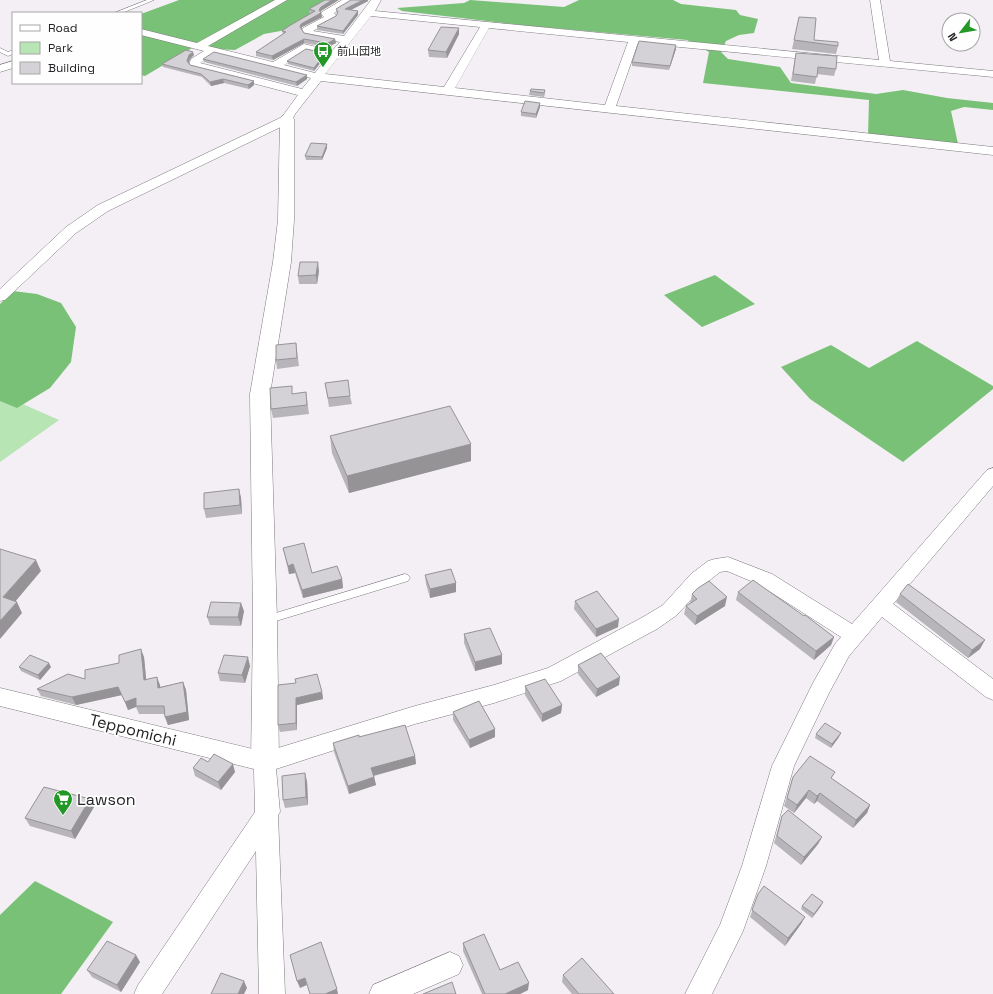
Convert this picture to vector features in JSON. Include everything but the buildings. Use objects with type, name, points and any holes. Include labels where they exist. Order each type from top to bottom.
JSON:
[{"type":"street","points":[[200,46],[282,0]]},
{"type":"street","points":[[346,40],[309,33],[307,30],[332,16],[326,14],[349,0]]},
{"type":"street","points":[[272,994],[268,812],[265,762],[265,620],[260,394],[282,262],[286,220],[287,119],[289,114],[305,93],[368,14],[375,0]]},
{"type":"street","points":[[875,0],[885,64]]},
{"type":"street","points":[[368,14],[993,74]]},
{"type":"street","points":[[447,92],[486,25]]},
{"type":"street","points":[[142,32],[318,77],[993,151]]},
{"type":"street","points":[[609,110],[634,39]]},
{"type":"street","points":[[274,66],[304,47],[336,55]]},
{"type":"street","points":[[213,50],[195,61],[195,65],[305,93]]},
{"type":"street","points":[[0,69],[12,64]]},
{"type":"street","points":[[0,297],[71,230],[103,208],[278,122],[287,119]]},
{"type":"street","points":[[698,994],[730,931],[754,866],[783,766],[820,689],[842,650],[853,635],[881,606],[993,474]]},
{"type":"street","points":[[265,762],[285,757],[415,715],[494,694],[554,675],[650,623],[670,610],[698,579],[715,566],[728,564],[765,579],[853,635]]},
{"type":"street","points":[[881,606],[993,691]]},
{"type":"street","name":"Teppomichi","points":[[0,697],[265,762]]},
{"type":"street","points":[[147,994],[268,812]]},
{"type":"street","points":[[382,994],[450,965]]},
{"type":"lane","points":[[120,12],[152,0]]},
{"type":"lane","points":[[0,50],[8,54],[12,52]]},
{"type":"lane","points":[[265,620],[405,578]]},
{"type":"green space","points":[[179,0],[329,0],[311,16],[286,30],[264,34],[235,50],[192,48],[145,76],[142,75],[142,14]]},
{"type":"green space","points":[[470,0],[564,7],[579,0],[673,0],[681,4],[736,10],[740,15],[758,19],[754,33],[739,35],[726,41],[721,52],[728,59],[780,67],[791,83],[876,94],[903,90],[947,98],[993,103],[993,110],[964,107],[951,111],[958,144],[868,135],[869,100],[703,83],[709,52],[687,40],[530,26],[402,11],[397,8],[464,3]]},
{"type":"green space","points":[[715,275],[755,304],[702,327],[664,295]]},
{"type":"green space","points":[[13,291],[37,294],[61,303],[76,327],[71,362],[50,388],[17,408],[0,401],[0,304]]},
{"type":"green space","points":[[917,341],[993,386],[993,389],[903,462],[810,399],[781,367],[831,345],[869,368]]},
{"type":"green space","points":[[0,394],[59,420],[0,462]]},
{"type":"green space","points":[[35,881],[113,922],[61,994],[0,994],[0,915]]},
{"type":"place","name":"前山団地","points":[[323,68]]},
{"type":"place","name":"Lawson","points":[[63,816]]}]
